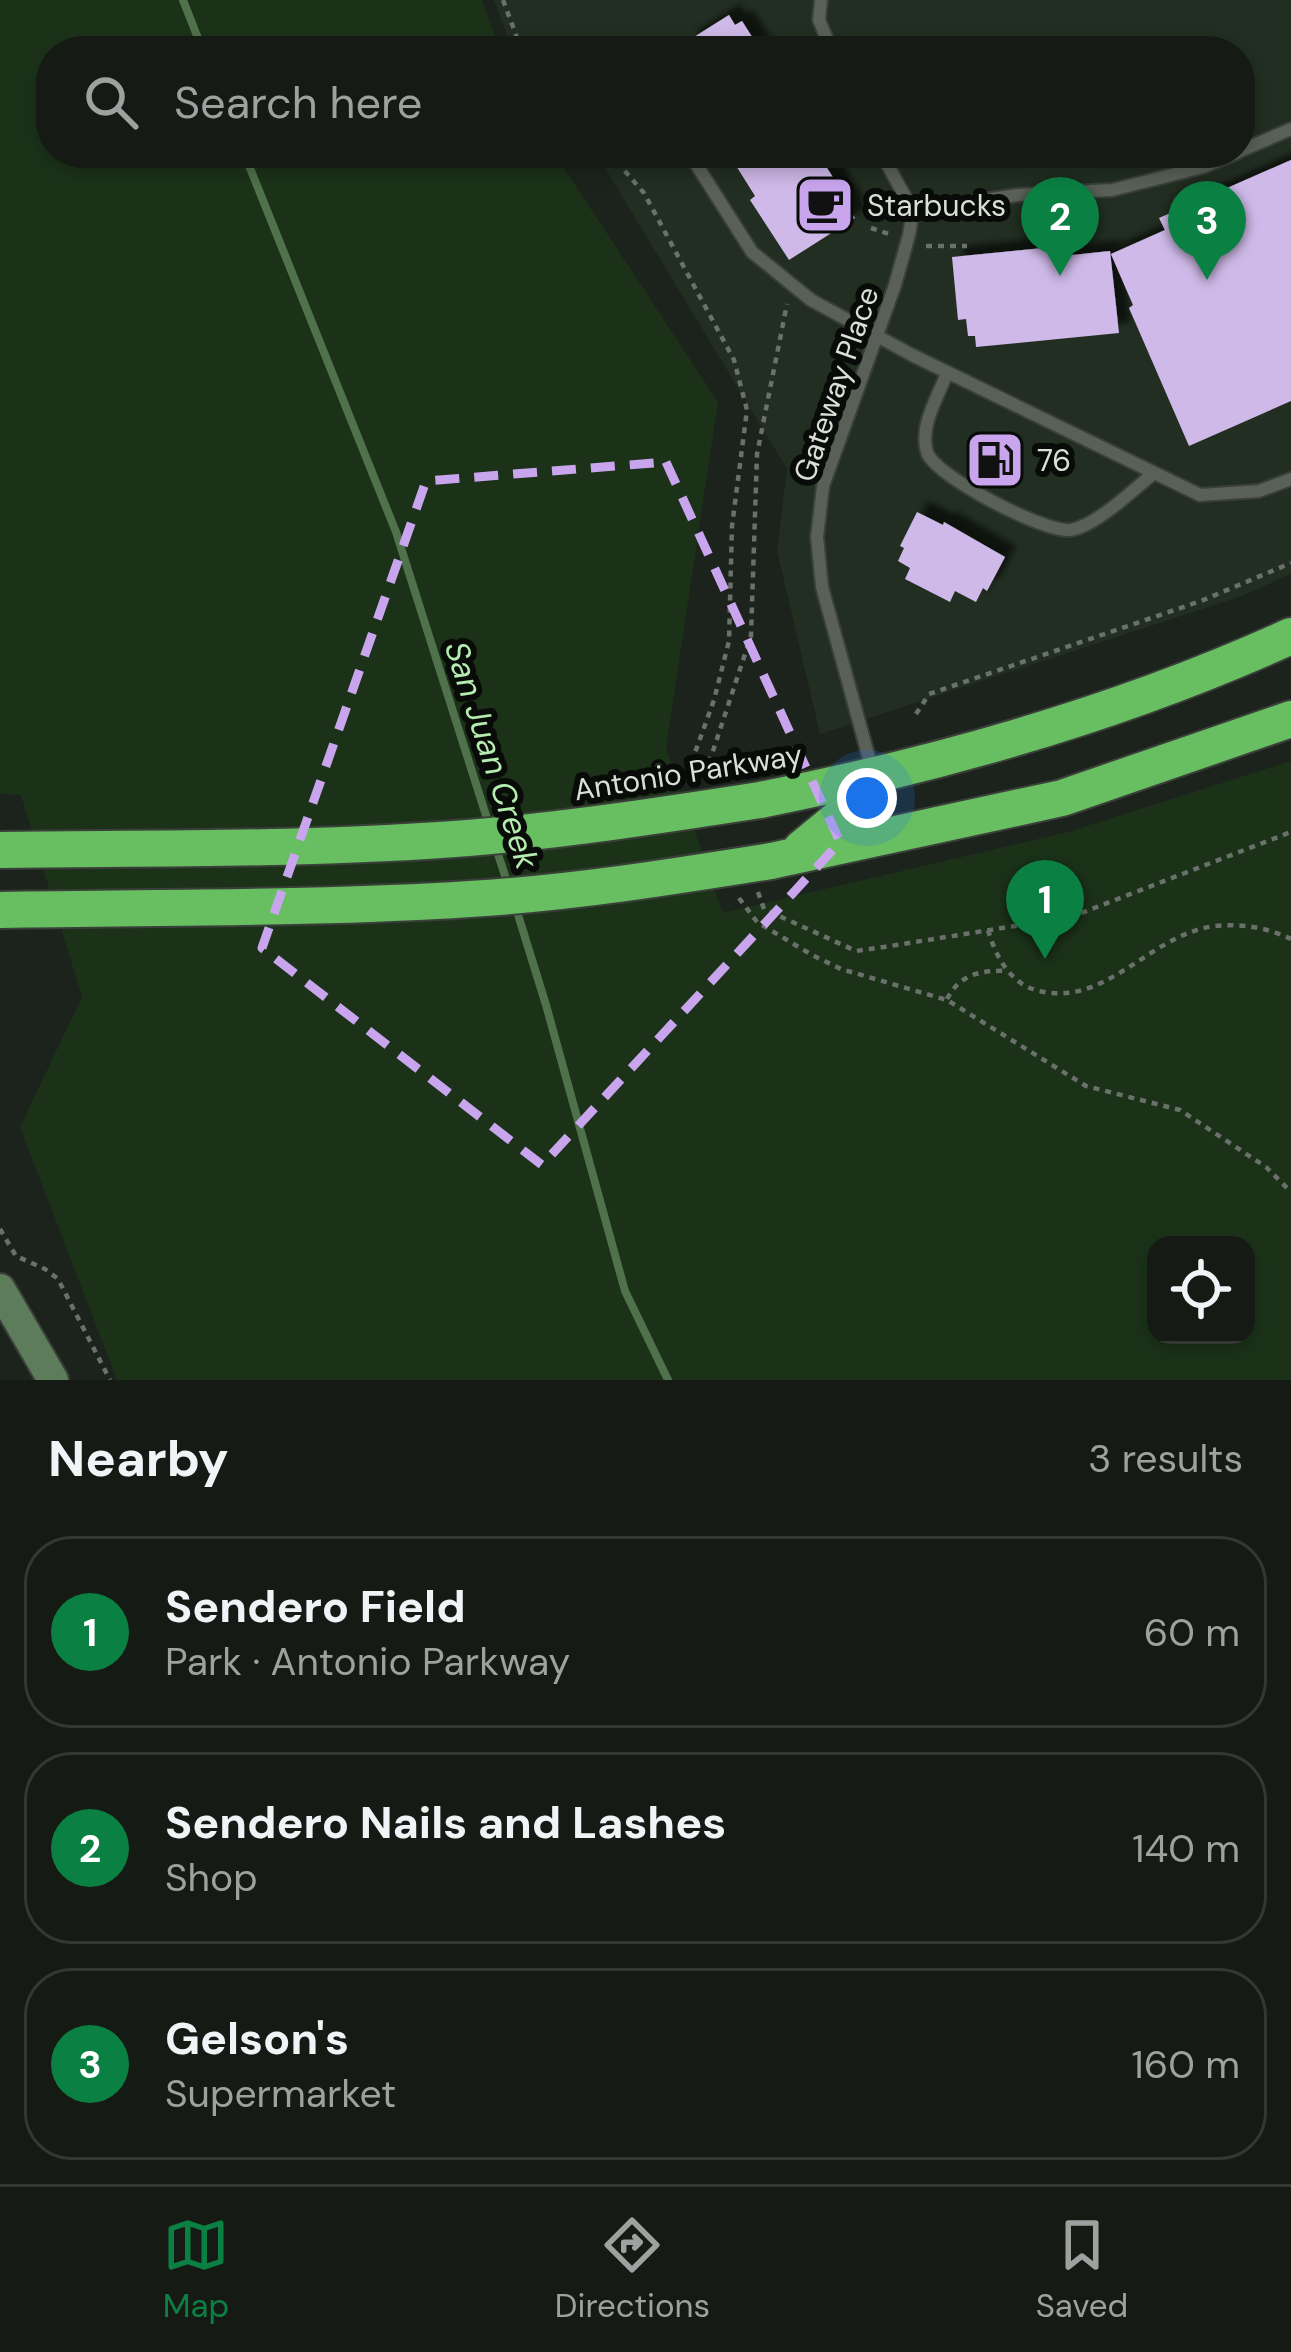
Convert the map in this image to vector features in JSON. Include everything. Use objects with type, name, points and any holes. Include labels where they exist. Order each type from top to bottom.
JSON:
[{"type":"highway","name":"Antonio Parkway","points":[[0,850],[467,838],[760,800],[875,777],[1058,724],[1291,636]]},
{"type":"highway","points":[[0,910],[332,906],[475,899],[630,883],[779,860],[1062,798],[1291,719]]},
{"type":"highway","points":[[779,860],[822,836],[875,777]]},
{"type":"street","points":[[0,1289],[53,1380]]},
{"type":"lane","points":[[821,0],[819,20],[826,36]]},
{"type":"lane","points":[[1255,145],[1291,129]]},
{"type":"lane","points":[[699,168],[752,252],[790,286],[947,373],[1200,495],[1259,491],[1291,479]]},
{"type":"lane","points":[[889,168],[913,211],[1017,195],[1112,190],[1199,168]]},
{"type":"lane","name":"Gateway Place","points":[[875,777],[822,587],[818,537],[823,486],[907,241],[913,211]]},
{"type":"lane","points":[[947,373],[924,434],[928,458],[942,472],[1044,526],[1070,530],[1089,523],[1154,473]]},
{"type":"path","points":[[503,0],[516,36]]},
{"type":"path","points":[[622,168],[644,193],[734,360],[748,410],[732,526],[729,640],[692,761],[699,782]]},
{"type":"path","points":[[907,241],[935,248],[968,246]]},
{"type":"path","points":[[916,714],[929,694],[1201,601],[1291,562]]},
{"type":"path","points":[[734,883],[740,903],[757,922],[812,956],[947,1000],[1086,1086],[1180,1111],[1266,1166],[1291,1192]]},
{"type":"path","points":[[988,930],[1007,971],[1024,987],[1054,994],[1100,986],[1163,945],[1201,929],[1234,925],[1291,939]]},
{"type":"path","points":[[947,1000],[953,986],[966,977],[984,970],[1007,971]]},
{"type":"path","points":[[0,1229],[16,1256],[58,1279],[110,1380]]},
{"type":"highlighted area","points":[[666,462],[840,842],[542,1165],[262,948],[426,481]]},
{"type":"shaded area","points":[[494,0],[1291,0],[1291,574],[1239,597],[820,734],[777,551],[787,469],[605,168],[1255,168],[1255,36],[507,36]]},
{"type":"green space","points":[[0,0],[482,0],[495,36],[36,36],[36,168],[564,168],[718,402],[666,748],[723,913],[1068,832],[1291,761],[1291,1380],[117,1380],[20,1127],[82,997],[21,795],[0,794]]},
{"type":"building","points":[[729,15],[735,25],[742,21],[752,36],[696,36]]},
{"type":"building","points":[[1291,160],[1291,401],[1189,446],[1129,308],[1133,305],[1111,254],[1165,230],[1159,218]]},
{"type":"building","points":[[737,168],[827,168],[855,218],[789,260],[750,200],[755,196]]},
{"type":"building","points":[[1053,247],[1053,257],[1110,251],[1119,333],[976,347],[975,336],[968,336],[966,319],[958,320],[952,257]]},
{"type":"building","points":[[917,512],[1005,557],[976,602],[955,591],[950,602],[905,579],[910,568],[898,561],[904,548],[900,546]]},
{"type":"waterway","name":"San Juan Creek","points":[[183,0],[197,36]]},
{"type":"waterway","name":"San Juan Creek","points":[[250,168],[396,532],[490,828]]},
{"type":"waterway","name":"San Juan Creek","points":[[496,848],[508,885]]},
{"type":"waterway","name":"San Juan Creek","points":[[515,905],[625,1291],[668,1380]]},
{"type":"place","name":"Starbucks","points":[[825,205]]},
{"type":"place","name":"Sendero Nails and Lashes","points":[[1060,276]]},
{"type":"place","name":"Gelson's","points":[[1207,280]]},
{"type":"place","name":"76","points":[[995,460]]},
{"type":"place","name":"Sendero Field","points":[[1045,959]]}]
